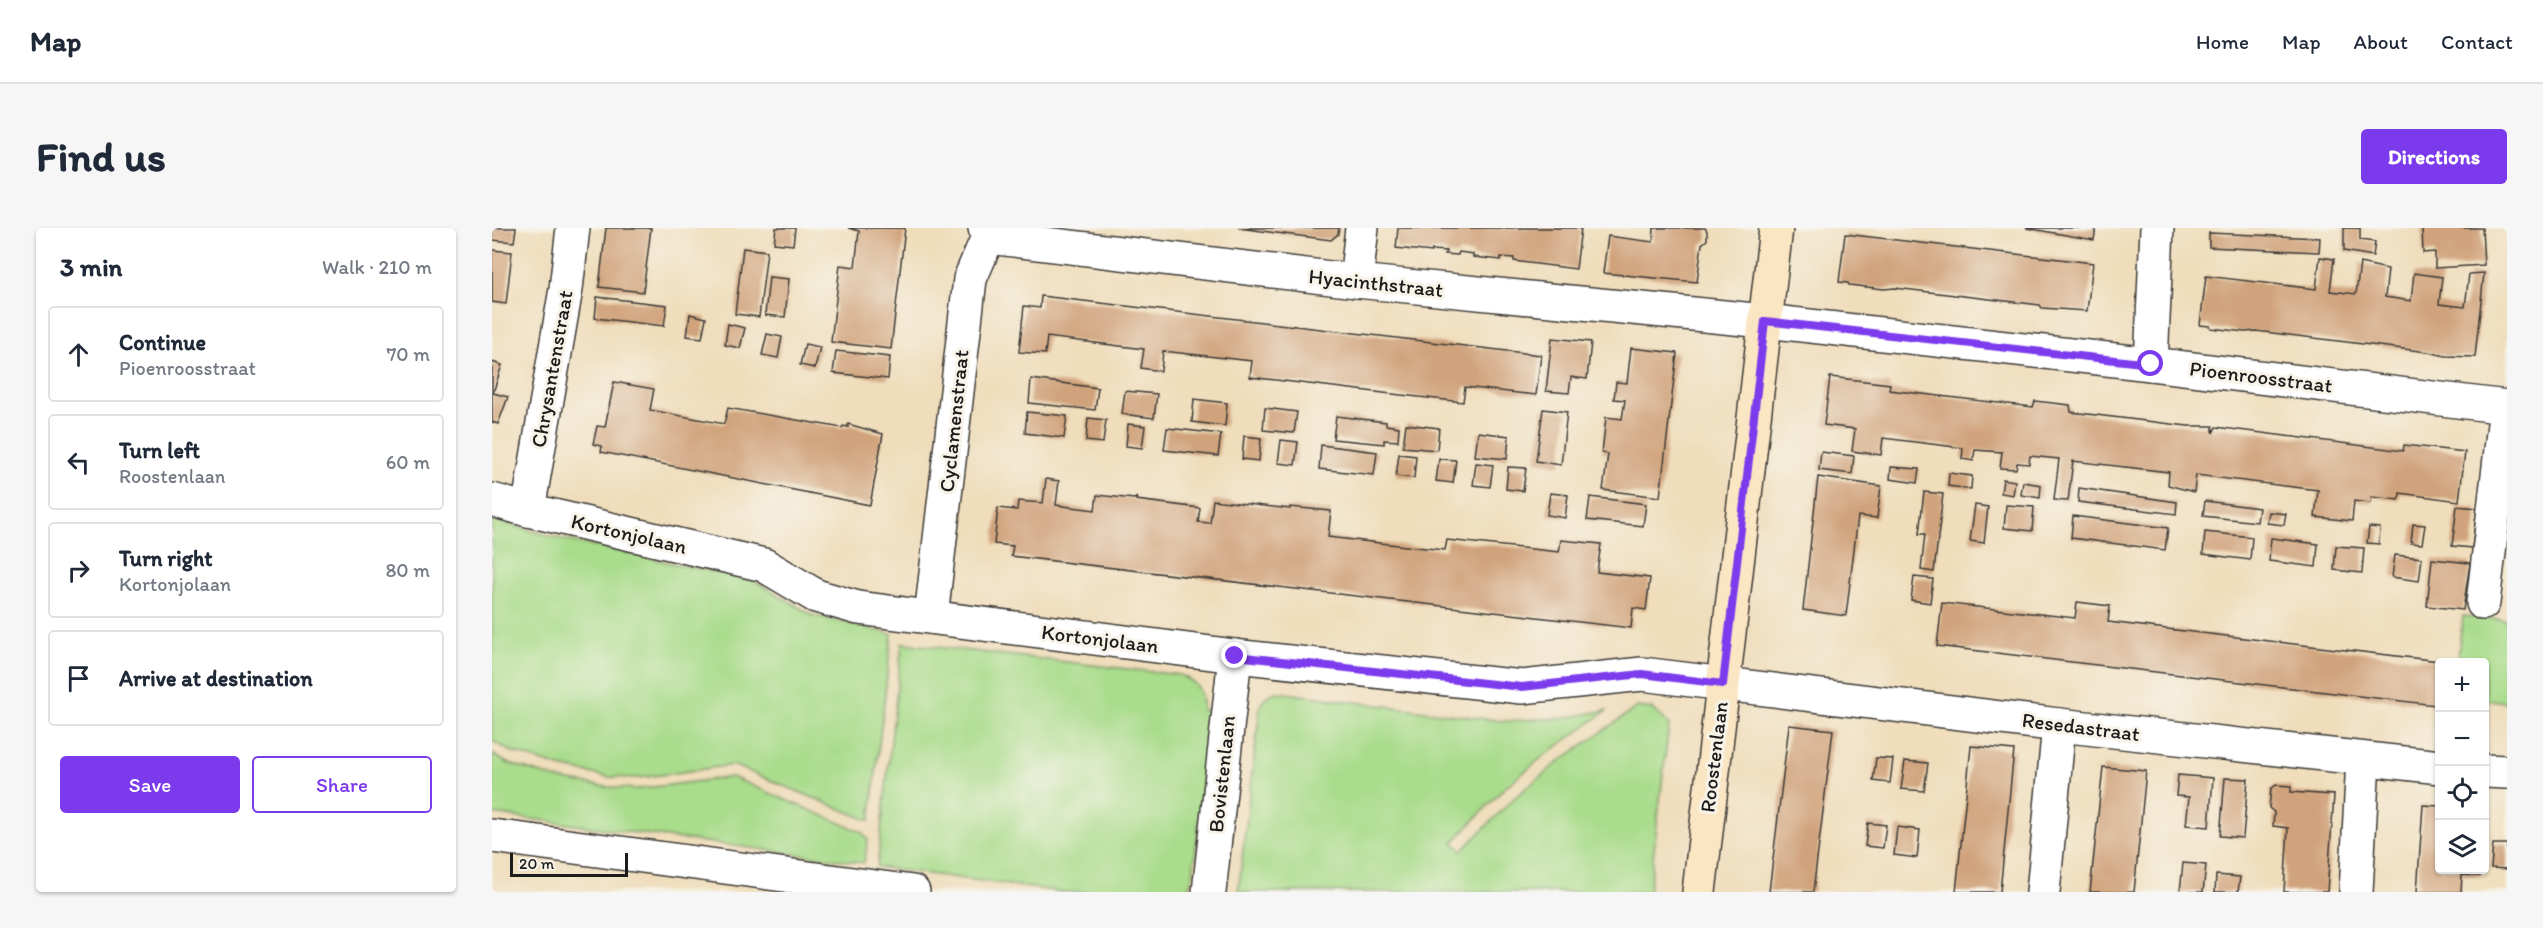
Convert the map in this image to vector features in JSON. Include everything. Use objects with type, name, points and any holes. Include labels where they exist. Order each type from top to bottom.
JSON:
[{"type":"street","name":"Chrysantenstraat","points":[[528,510],[566,289],[573,228]]},
{"type":"street","points":[[1356,281],[1362,228]]},
{"type":"street","name":"Roostenlaan","points":[[1699,892],[1776,228]]},
{"type":"street","points":[[2151,364],[2157,228]]},
{"type":"street","name":"Hyacinthstraat","points":[[986,232],[1356,281],[1765,321]]},
{"type":"street","name":"Cyclamenstraat","points":[[931,617],[970,279],[986,232]]},
{"type":"street","name":"Pioenroosstraat","points":[[1765,321],[2507,407]]},
{"type":"street","points":[[2483,603],[2507,407]]},
{"type":"street","name":"Kortonjolaan","points":[[492,500],[765,566],[816,596],[858,608],[1235,656],[1522,687],[1642,674],[1723,684]]},
{"type":"street","name":"Bovistenlaan","points":[[1209,892],[1235,656]]},
{"type":"street","name":"Resedastraat","points":[[1723,684],[2435,768]]},
{"type":"street","points":[[2043,892],[2059,725]]},
{"type":"street","points":[[2356,892],[2362,759]]},
{"type":"street","points":[[2489,771],[2507,772]]},
{"type":"street","points":[[492,836],[913,892]]},
{"type":"green space","points":[[492,519],[557,538],[755,581],[812,615],[892,634],[870,821],[733,765],[638,778],[608,777],[560,767],[512,752],[492,741]]},
{"type":"green space","points":[[2463,616],[2507,620],[2507,702],[2489,700],[2489,658],[2458,658]]},
{"type":"green space","points":[[902,643],[1180,675],[1195,684],[1202,698],[1202,710],[1211,711],[1193,876],[1186,892],[1062,892],[877,867]]},
{"type":"green space","points":[[1277,692],[1503,721],[1564,718],[1608,710],[1505,787],[1453,843],[1463,850],[1515,797],[1560,761],[1637,707],[1653,709],[1669,724],[1649,892],[1238,892],[1260,708],[1266,697]]},
{"type":"green space","points":[[492,754],[507,763],[558,779],[607,787],[638,789],[732,777],[862,832],[868,840],[864,863],[492,814]]},
{"type":"building","points":[[492,228],[516,228],[514,242],[492,240]]},
{"type":"building","points":[[606,228],[651,228],[643,292],[599,287]]},
{"type":"building","points":[[776,228],[795,228],[793,245],[774,243]]},
{"type":"building","points":[[848,228],[905,228],[891,349],[831,342],[840,265],[855,267],[859,231]]},
{"type":"building","points":[[1238,228],[1339,228],[1338,234],[1331,240]]},
{"type":"building","points":[[1398,228],[1581,228],[1576,269],[1514,261],[1514,258],[1501,257],[1501,260],[1473,257],[1473,254],[1459,252],[1458,255],[1445,254],[1446,251],[1432,250],[1432,252],[1396,248]]},
{"type":"building","points":[[1654,228],[1705,228],[1707,240],[1702,244],[1697,282],[1603,273],[1608,236],[1653,242]]},
{"type":"building","points":[[2026,228],[2096,228],[2094,240]]},
{"type":"building","points":[[2344,228],[2360,228],[2360,240],[2375,242],[2373,256],[2344,251]]},
{"type":"building","points":[[2422,228],[2482,228],[2484,265],[2435,268],[2435,252],[2423,253]]},
{"type":"building","points":[[2209,233],[2320,238],[2319,252],[2209,247]]},
{"type":"building","points":[[1845,234],[2093,263],[2087,311],[2042,308],[2040,305],[1895,288],[1849,285],[1839,282]]},
{"type":"building","points":[[743,248],[767,251],[759,317],[735,314]]},
{"type":"building","points":[[492,250],[512,252],[506,304],[492,302]]},
{"type":"building","points":[[2320,257],[2334,259],[2330,291],[2356,294],[2360,263],[2388,269],[2385,297],[2411,301],[2414,273],[2442,277],[2439,304],[2465,307],[2469,274],[2484,273],[2475,357],[2446,356],[2200,325],[2206,276],[2316,289]]},
{"type":"building","points":[[769,277],[789,279],[785,317],[765,315]]},
{"type":"building","points":[[1041,296],[1541,355],[1536,395],[1465,387],[1463,402],[1392,394],[1250,377],[1252,361],[1163,351],[1161,371],[1141,368],[1144,349],[1047,337],[1045,354],[1019,352],[1024,306],[1040,308]]},
{"type":"building","points":[[597,297],[667,305],[664,326],[595,318]]},
{"type":"building","points":[[690,314],[706,318],[702,338],[687,336]]},
{"type":"building","points":[[728,324],[745,328],[740,348],[725,345]]},
{"type":"building","points":[[767,334],[782,337],[778,358],[762,355]]},
{"type":"building","points":[[1552,338],[1591,342],[1587,379],[1571,377],[1569,393],[1546,391]]},
{"type":"building","points":[[805,344],[820,347],[815,368],[800,365]]},
{"type":"building","points":[[1631,348],[1677,353],[1660,497],[1603,490],[1608,454],[1602,453],[1606,417],[1622,419],[1625,400],[1614,399],[1616,382],[1627,383]]},
{"type":"building","points":[[836,351],[890,357],[888,379],[833,373]]},
{"type":"building","points":[[492,362],[502,365],[493,393],[508,397],[498,424],[492,422]]},
{"type":"building","points":[[1830,377],[1890,384],[1889,390],[2033,407],[2035,401],[2070,405],[2071,412],[2188,426],[2213,426],[2213,433],[2216,427],[2403,451],[2404,445],[2465,452],[2459,501],[2400,493],[2399,500],[2372,497],[2371,503],[2354,501],[2352,521],[2315,517],[2318,490],[2196,475],[2194,492],[2168,485],[2169,472],[2073,461],[2068,501],[2054,500],[2059,459],[2030,456],[2029,464],[2017,463],[2016,469],[2000,468],[2002,452],[1975,450],[1973,461],[1962,459],[1963,448],[1883,438],[1881,455],[1852,451],[1855,429],[1824,425]]},
{"type":"building","points":[[1031,379],[1098,388],[1095,410],[1029,403]]},
{"type":"building","points":[[614,382],[654,389],[650,410],[724,424],[728,408],[842,428],[843,426],[848,427],[848,424],[883,434],[870,505],[601,452],[602,446],[593,444],[597,426],[605,427]]},
{"type":"building","points":[[1125,391],[1157,394],[1154,418],[1122,414]]},
{"type":"building","points":[[1194,399],[1227,403],[1225,426],[1192,422]]},
{"type":"building","points":[[1265,408],[1297,412],[1294,433],[1263,430]]},
{"type":"building","points":[[1543,409],[1567,412],[1561,465],[1536,461]]},
{"type":"building","points":[[1027,412],[1067,416],[1064,438],[1025,433]]},
{"type":"building","points":[[1336,416],[1386,422],[1386,425],[1399,427],[1398,441],[1384,440],[1384,444],[1333,439]]},
{"type":"building","points":[[1088,418],[1106,420],[1103,443],[1086,441]]},
{"type":"building","points":[[1128,424],[1145,426],[1142,448],[1126,446]]},
{"type":"building","points":[[1406,424],[1439,428],[1437,450],[1403,447]]},
{"type":"building","points":[[1167,428],[1221,434],[1218,456],[1164,450]]},
{"type":"building","points":[[1478,432],[1509,436],[1507,459],[1475,456]]},
{"type":"building","points":[[1244,436],[1261,438],[1259,461],[1242,459]]},
{"type":"building","points":[[1281,440],[1298,442],[1295,465],[1278,463]]},
{"type":"building","points":[[1321,445],[1377,452],[1374,475],[1319,469]]},
{"type":"building","points":[[1821,452],[1854,456],[1852,474],[1819,470]]},
{"type":"building","points":[[1399,454],[1416,456],[1414,478],[1396,476]]},
{"type":"building","points":[[1439,459],[1456,460],[1453,483],[1436,481]]},
{"type":"building","points":[[1476,463],[1493,465],[1490,487],[1473,485]]},
{"type":"building","points":[[1508,467],[1526,468],[1523,491],[1506,489]]},
{"type":"building","points":[[1891,467],[1919,469],[1917,483],[1890,479]]},
{"type":"building","points":[[1949,473],[1972,476],[1971,489],[1948,486]]},
{"type":"building","points":[[1818,477],[1881,486],[1877,518],[1858,516],[1846,616],[1803,610]]},
{"type":"building","points":[[1046,479],[1059,481],[1056,505],[1095,510],[1097,495],[1134,499],[1137,497],[1136,500],[1200,508],[1198,522],[1210,523],[1213,500],[1290,509],[1290,507],[1331,511],[1328,537],[1406,546],[1445,550],[1447,540],[1559,552],[1561,540],[1601,544],[1597,572],[1650,578],[1646,610],[1633,608],[1631,628],[1011,556],[1013,546],[994,544],[998,508],[1017,510],[1018,501],[1043,503]]},
{"type":"building","points":[[2003,479],[2015,481],[2013,495],[2001,493]]},
{"type":"building","points":[[2023,482],[2041,485],[2040,498],[2021,495]]},
{"type":"building","points":[[2079,488],[2177,502],[2176,514],[2078,502]]},
{"type":"building","points":[[1924,492],[1943,494],[1934,572],[1921,570],[1925,534],[1919,534]]},
{"type":"building","points":[[1550,493],[1568,495],[1565,518],[1547,515]]},
{"type":"building","points":[[1590,497],[1646,504],[1643,526],[1587,520]]},
{"type":"building","points":[[2205,501],[2259,508],[2257,522],[2203,516]]},
{"type":"building","points":[[1975,505],[1988,507],[1984,543],[1970,541]]},
{"type":"building","points":[[2006,505],[2034,507],[2032,531],[2004,528]]},
{"type":"building","points":[[2457,506],[2477,508],[2472,548],[2452,546]]},
{"type":"building","points":[[2269,512],[2286,514],[2284,525],[2267,523]]},
{"type":"building","points":[[2073,516],[2168,528],[2165,550],[2071,538]]},
{"type":"building","points":[[2413,524],[2425,525],[2422,544],[2411,543]]},
{"type":"building","points":[[2369,527],[2380,528],[2379,544],[2367,543]]},
{"type":"building","points":[[2205,532],[2252,537],[2250,560],[2203,554]]},
{"type":"building","points":[[2271,538],[2318,544],[2316,567],[2269,561]]},
{"type":"building","points":[[2336,546],[2364,548],[2362,573],[2334,570]]},
{"type":"building","points":[[2395,555],[2422,558],[2419,581],[2392,577]]},
{"type":"building","points":[[2432,559],[2470,563],[2463,610],[2427,606]]},
{"type":"building","points":[[1914,577],[1933,579],[1930,603],[1911,600]]},
{"type":"building","points":[[2077,602],[2110,606],[2108,622],[2435,661],[2435,705],[1937,646],[1942,603],[2075,618]]},
{"type":"building","points":[[1789,725],[1833,730],[1813,892],[1769,892]]},
{"type":"building","points":[[1971,746],[2014,750],[2000,892],[1956,892]]},
{"type":"building","points":[[1876,758],[1893,759],[1890,783],[1873,781]]},
{"type":"building","points":[[1905,761],[1928,763],[1924,791],[1901,789]]},
{"type":"building","points":[[2103,767],[2146,771],[2134,892],[2090,892]]},
{"type":"building","points":[[2178,775],[2213,778],[2209,827],[2186,825],[2189,797],[2176,796]]},
{"type":"building","points":[[2225,778],[2248,779],[2243,838],[2220,836]]},
{"type":"building","points":[[2276,785],[2291,786],[2291,792],[2334,795],[2327,892],[2284,892],[2288,828],[2273,826],[2274,812],[2269,808],[2271,789]]},
{"type":"building","points":[[2423,805],[2435,806],[2435,874],[2480,874],[2480,876],[2462,875],[2461,892],[2417,892]]},
{"type":"building","points":[[1868,823],[1886,825],[1883,848],[1865,846]]},
{"type":"building","points":[[1897,827],[1920,830],[1917,858],[1894,855]]},
{"type":"building","points":[[2493,844],[2507,844],[2507,869],[2491,868]]},
{"type":"building","points":[[2183,863],[2206,865],[2203,892],[2180,892]]},
{"type":"building","points":[[2216,875],[2240,877],[2238,892],[2215,892]]},
{"type":"route","points":[[1235,656],[1522,687],[1642,674],[1723,684],[1765,321],[2151,364]]}]
